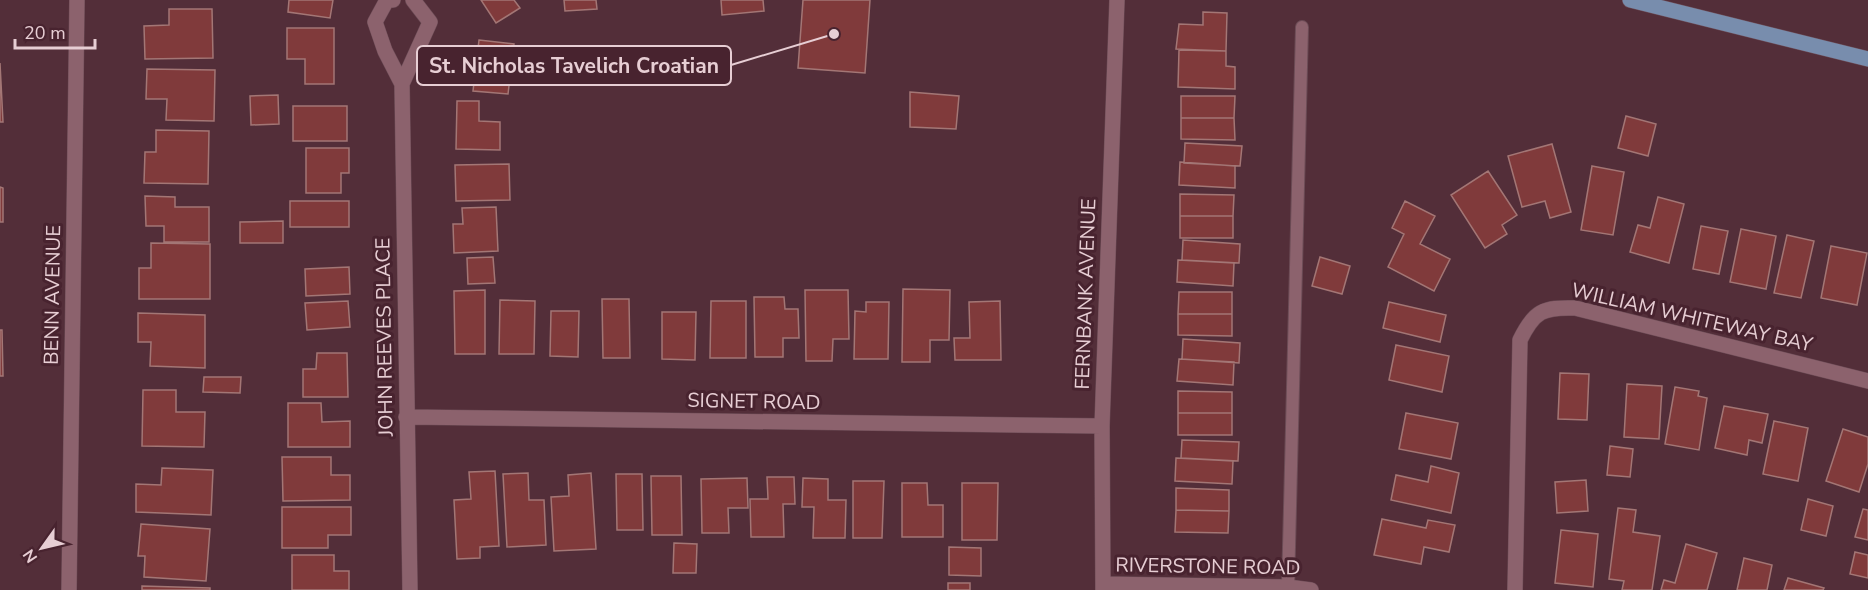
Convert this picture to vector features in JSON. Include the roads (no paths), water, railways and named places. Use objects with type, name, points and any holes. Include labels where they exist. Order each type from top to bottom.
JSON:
[{"type":"main road","points":[[1630,0],[1868,59]]},
{"type":"street","name":"BENN AVENUE","points":[[69,590],[77,0]]},
{"type":"street","name":"JOHN REEVES PLACE","points":[[393,0],[387,0],[375,22],[384,51],[402,84]]},
{"type":"street","name":"JOHN REEVES PLACE","points":[[410,590],[402,84],[430,22],[413,0]]},
{"type":"street","name":"FERNBANK AVENUE","points":[[1103,587],[1102,426],[1117,0]]},
{"type":"street","name":"WILLIAM WHITEWAY BAY","points":[[1515,590],[1520,340],[1530,318],[1551,308],[1575,308],[1868,381]]},
{"type":"street","name":"SIGNET ROAD","points":[[406,417],[1102,426]]},
{"type":"street","name":"RIVERSTONE ROAD","points":[[1103,587],[1288,587],[1311,590]]},
{"type":"lane","points":[[1288,587],[1302,27]]},
{"type":"place","name":"St. Nicholas Tavelich Croatian","points":[[834,34]]}]
